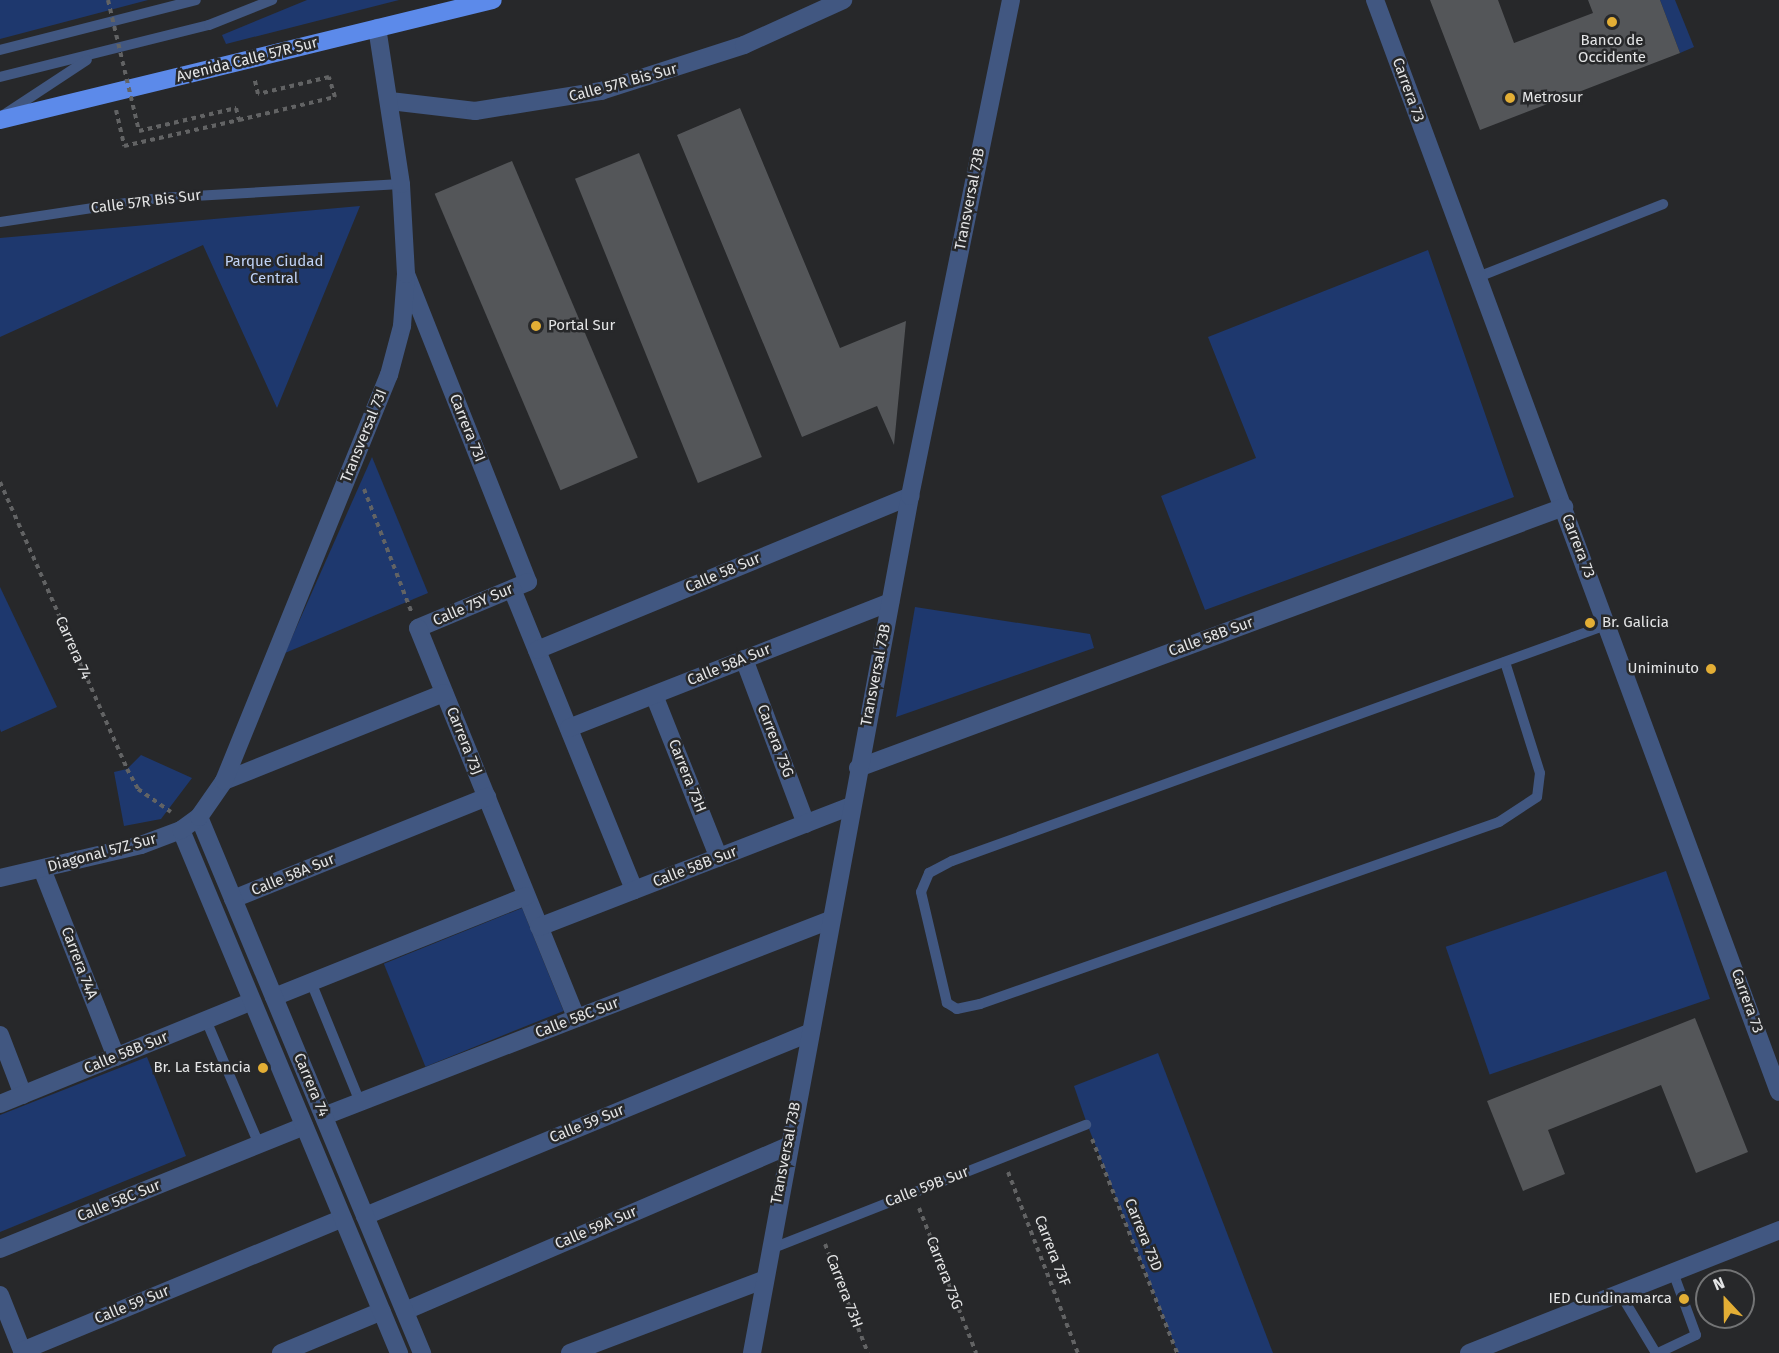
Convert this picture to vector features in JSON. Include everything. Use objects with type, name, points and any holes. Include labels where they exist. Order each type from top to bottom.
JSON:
[{"type":"highway","name":"Avenida Calle 57R Sur","points":[[0,119],[493,0]]},
{"type":"street","name":"Calle 57R Bis Sur","points":[[390,101],[475,111],[601,91],[734,48],[843,0]]},
{"type":"street","name":"Transversal 73B","points":[[752,1353],[768,1250],[910,496],[1011,0]]},
{"type":"street","name":"Carrera 73","points":[[1375,0],[1608,624],[1779,1092]]},
{"type":"street","name":"Transversal 73I","points":[[190,823],[224,781],[397,350],[406,274],[401,184],[377,28]]},
{"type":"street","name":"Carrera 73I","points":[[406,274],[520,585],[537,650],[634,890]]},
{"type":"street","name":"Calle 58 Sur","points":[[537,650],[910,496]]},
{"type":"street","name":"Calle 58B Sur","points":[[858,768],[1564,507]]},
{"type":"street","name":"Calle 75Y Sur","points":[[418,628],[520,585]]},
{"type":"street","name":"Calle 58A Sur","points":[[569,728],[890,602]]},
{"type":"street","name":"Carrera 73J","points":[[418,628],[576,1018]]},
{"type":"street","name":"Carrera 73G","points":[[744,659],[806,824]]},
{"type":"street","points":[[224,781],[444,693]]},
{"type":"street","name":"Carrera 73H","points":[[654,695],[719,858]]},
{"type":"street","name":"Calle 58A Sur","points":[[233,898],[487,797]]},
{"type":"street","name":"Calle 58B Sur","points":[[539,927],[852,806]]},
{"type":"street","name":"Diagonal 57Z Sur","points":[[0,878],[42,869],[190,823]]},
{"type":"street","name":"Carrera 74","points":[[190,823],[233,898],[422,1353]]},
{"type":"street","name":"Carrera 74","points":[[190,823],[252,1001],[399,1353]]},
{"type":"street","name":"Carrera 74A","points":[[42,869],[116,1057]]},
{"type":"street","points":[[274,997],[526,896]]},
{"type":"street","name":"Calle 58C Sur","points":[[324,1116],[830,920]]},
{"type":"street","name":"Calle 58B Sur","points":[[0,1104],[252,1001]]},
{"type":"street","name":"Calle 59 Sur","points":[[365,1216],[809,1033]]},
{"type":"street","points":[[0,1035],[23,1095]]},
{"type":"street","name":"Calle 58C Sur","points":[[0,1249],[304,1126]]},
{"type":"street","name":"Calle 59A Sur","points":[[405,1311],[788,1146]]},
{"type":"street","name":"Calle 59 Sur","points":[[23,1352],[343,1218]]},
{"type":"street","points":[[1469,1353],[1674,1275],[1779,1230]]},
{"type":"street","points":[[570,1353],[763,1280]]},
{"type":"street","points":[[0,1295],[23,1352]]},
{"type":"street","points":[[281,1353],[382,1311]]},
{"type":"lane","points":[[0,50],[196,0]]},
{"type":"lane","points":[[0,77],[209,25],[272,0]]},
{"type":"lane","points":[[0,119],[94,55]]},
{"type":"lane","name":"Calle 57R Bis Sur","points":[[0,222],[159,198],[401,184]]},
{"type":"lane","points":[[1478,277],[1663,204]]},
{"type":"lane","points":[[1505,662],[1540,773],[1537,797],[1499,822],[980,1004],[957,1009],[947,1003],[921,892],[928,873],[1608,624]]},
{"type":"lane","points":[[311,982],[360,1102]]},
{"type":"lane","points":[[206,1020],[259,1144]]},
{"type":"lane","name":"Calle 59B Sur","points":[[768,1250],[1086,1125]]},
{"type":"lane","points":[[1621,1295],[1657,1353],[1696,1335],[1674,1275]]},
{"type":"path","points":[[108,0],[139,131],[236,108],[239,120]]},
{"type":"path","points":[[112,93],[124,146],[334,97],[329,77],[258,94]]},
{"type":"path","points":[[353,462],[418,628]]},
{"type":"path","name":"Carrera 74","points":[[0,482],[127,770],[138,789],[190,823]]},
{"type":"path","name":"Carrera 73D","points":[[1086,1125],[1178,1353]]},
{"type":"path","name":"Carrera 73F","points":[[1003,1158],[1078,1353]]},
{"type":"path","name":"Carrera 73G","points":[[913,1193],[976,1353]]},
{"type":"path","name":"Carrera 73H","points":[[820,1230],[868,1353]]},
{"type":"green space","points":[[0,0],[148,0],[0,39]]},
{"type":"green space","points":[[307,0],[399,0],[226,44],[222,35]]},
{"type":"green space","points":[[1660,0],[1675,0],[1694,47],[1680,53]]},
{"type":"green space","name":"Parque Ciudad Central","points":[[360,206],[277,408],[203,245],[0,337],[0,238]]},
{"type":"green space","points":[[1428,250],[1514,497],[1205,610],[1161,496],[1256,458],[1208,337]]},
{"type":"green space","points":[[372,457],[428,593],[285,653]]},
{"type":"green space","points":[[0,587],[57,707],[1,732],[0,729]]},
{"type":"green space","points":[[915,607],[1090,634],[1094,648],[896,717]]},
{"type":"green space","points":[[141,755],[192,778],[161,819],[124,826],[114,772],[127,769]]},
{"type":"green space","points":[[1666,871],[1710,999],[1490,1075],[1446,947]]},
{"type":"green space","points":[[522,908],[564,1011],[425,1067],[384,964]]},
{"type":"green space","points":[[1158,1053],[1273,1353],[1178,1353],[1087,1124],[1074,1086]]},
{"type":"green space","points":[[147,1057],[186,1156],[0,1232],[0,1115]]},
{"type":"building","name":"Metrosur","points":[[1430,0],[1498,0],[1514,43],[1593,13],[1588,0],[1660,0],[1680,53],[1480,130]]},
{"type":"building","points":[[740,108],[840,348],[906,321],[894,445],[877,406],[802,437],[677,135]]},
{"type":"building","points":[[639,153],[762,457],[698,483],[575,179]]},
{"type":"building","name":"Portal Sur","points":[[512,161],[638,457],[560,490],[435,194]]},
{"type":"building","points":[[1695,1018],[1748,1152],[1696,1173],[1661,1085],[1548,1130],[1565,1174],[1523,1191],[1487,1101]]},
{"type":"place","name":"Banco de Occidente","points":[[1612,22]]},
{"type":"place","name":"Metrosur","points":[[1510,98]]},
{"type":"place","name":"Portal Sur","points":[[536,326]]},
{"type":"place","name":"Br. Galicia","points":[[1590,623]]},
{"type":"place","name":"Uniminuto","points":[[1711,669]]},
{"type":"place","name":"Br. La Estancia","points":[[263,1068]]},
{"type":"place","name":"IED Cundinamarca","points":[[1684,1299]]}]
